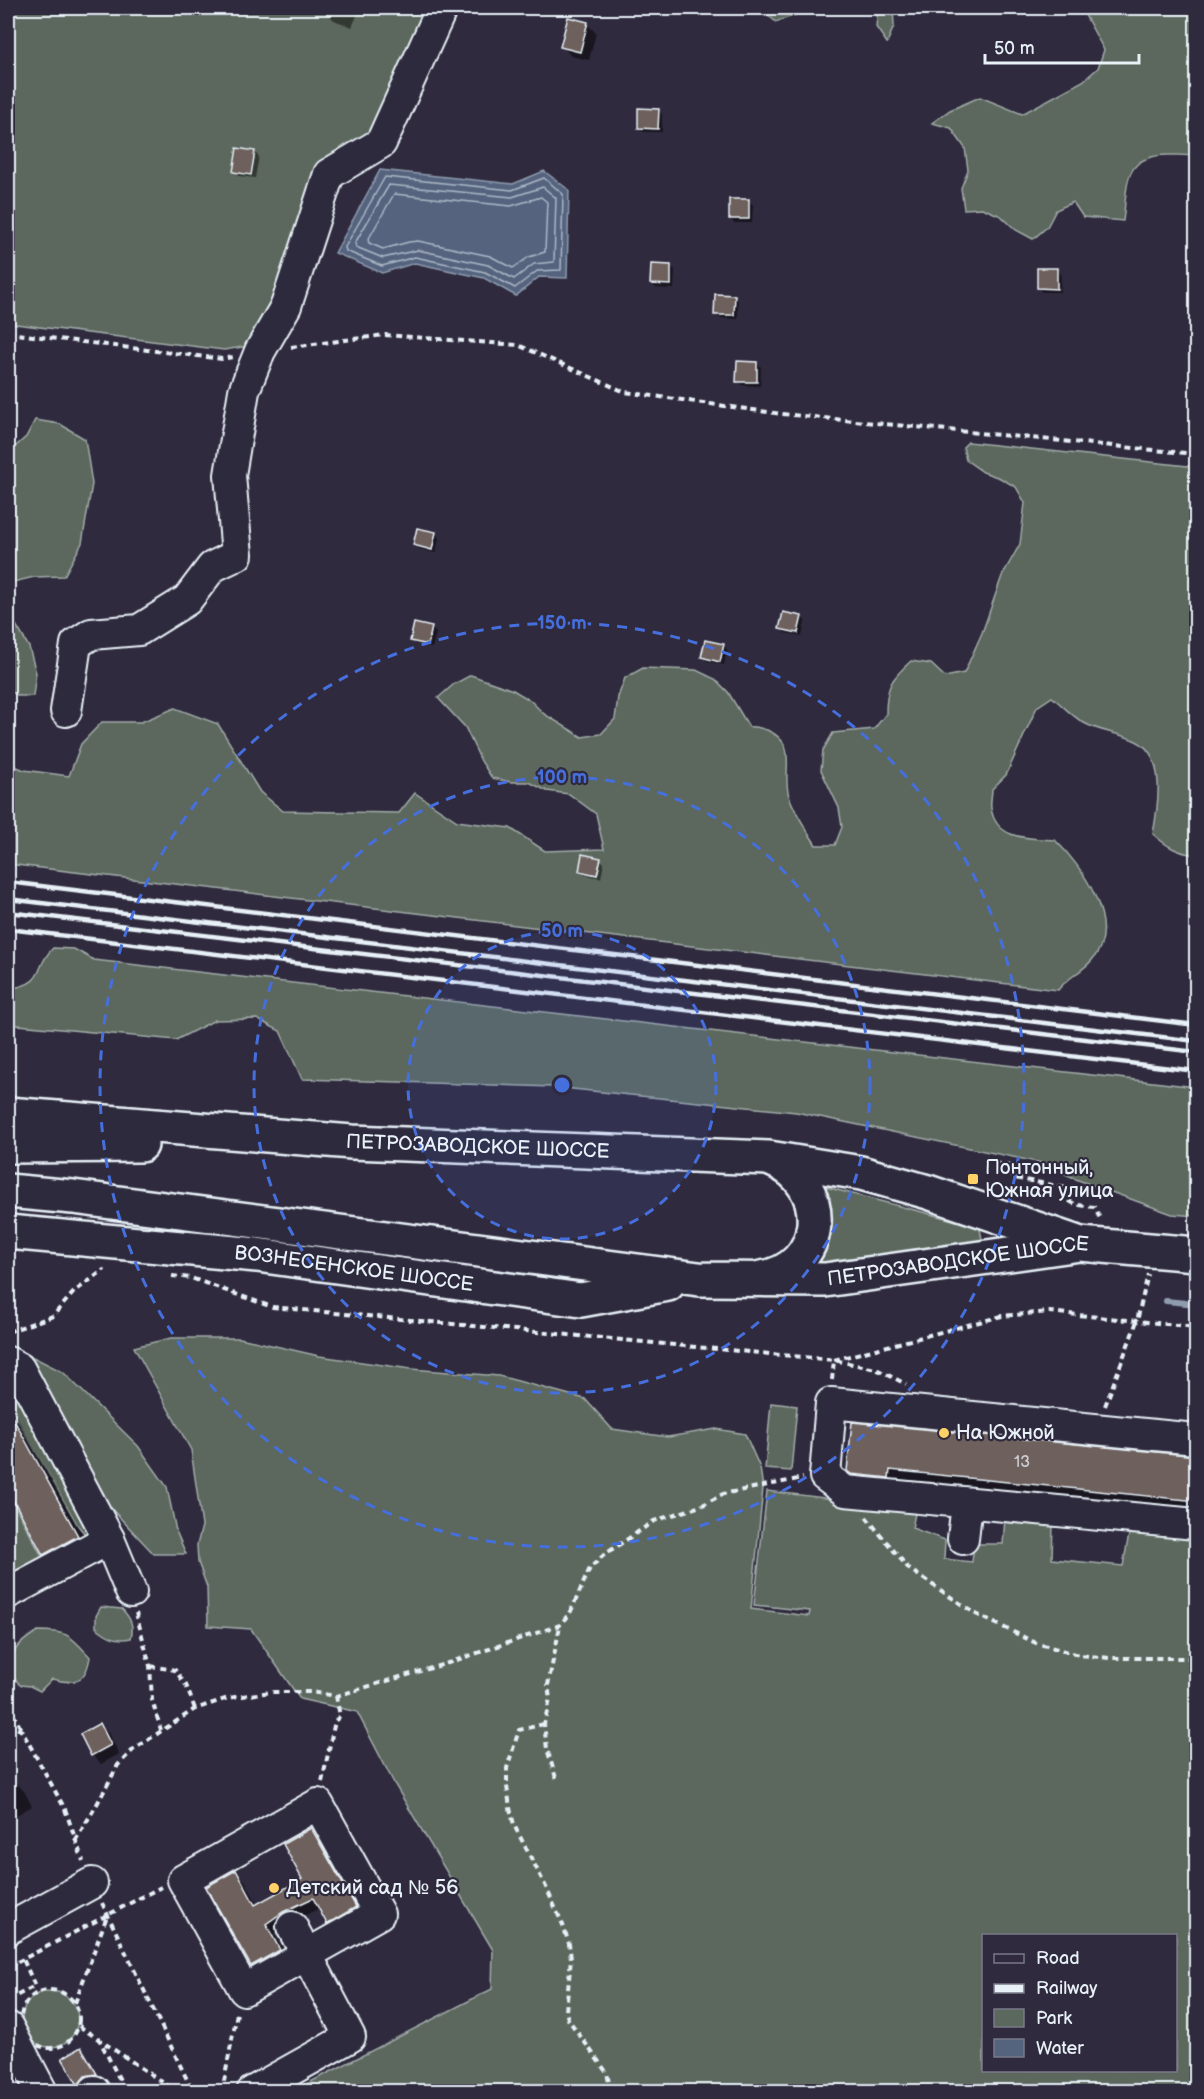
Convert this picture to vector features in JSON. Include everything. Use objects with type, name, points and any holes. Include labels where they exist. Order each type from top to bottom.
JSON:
[{"type":"main road","name":"ПЕТРОЗАВОДСКОЕ ШОССЕ","points":[[8,1114],[352,1142],[769,1158],[861,1173],[1091,1234]]},
{"type":"main road","points":[[8,1146],[352,1142]]},
{"type":"main road","points":[[753,1279],[782,1272],[794,1264],[804,1253],[811,1239],[814,1225],[811,1196],[804,1183],[795,1172],[769,1158]]},
{"type":"main road","name":"ПЕТРОЗАВОДСКОЕ ШОССЕ","points":[[8,1191],[96,1200],[699,1279],[825,1280],[1091,1234]]},
{"type":"main road","name":"ВОЗНЕСЕНСКОЕ ШОССЕ","points":[[8,1232],[257,1255],[581,1300],[699,1279]]},
{"type":"main road","points":[[1091,1234],[1197,1254]]},
{"type":"lane","points":[[66,711],[75,644],[91,634],[139,630],[187,600],[212,567],[237,555],[230,475],[244,391],[260,351],[286,306],[329,174],[381,143],[442,8]]},
{"type":"lane","points":[[8,1362],[19,1368],[109,1539],[131,1592]]},
{"type":"lane","points":[[1197,1438],[831,1403],[835,1483],[967,1503],[1197,1524]]},
{"type":"lane","points":[[963,1539],[967,1503]]},
{"type":"lane","points":[[8,1593],[109,1539]]},
{"type":"lane","points":[[318,1804],[380,1914],[244,1990],[183,1880],[318,1804]]},
{"type":"lane","points":[[8,1929],[92,1883]]},
{"type":"lane","points":[[252,2091],[350,2037],[292,1927]]},
{"type":"lane","points":[[8,2027],[42,2091]]},
{"type":"path","points":[[8,333],[222,359],[260,351],[385,335],[518,345],[625,392],[782,414],[1197,454]]},
{"type":"path","points":[[995,1163],[1011,1166],[1011,1174],[1014,1178],[1063,1187],[1063,1194],[1072,1204],[1094,1207],[1091,1234]]},
{"type":"path","points":[[94,1268],[116,1270]]},
{"type":"path","points":[[8,1332],[53,1316],[74,1292],[105,1269]]},
{"type":"path","points":[[1096,1429],[1137,1321],[1149,1275],[1140,1270]]},
{"type":"path","points":[[169,1276],[191,1278],[272,1306],[834,1360],[1002,1316],[1049,1312],[1197,1327]]},
{"type":"path","points":[[556,1778],[547,1749],[544,1724],[550,1699],[548,1685],[560,1625],[570,1611],[590,1568],[604,1555],[654,1521],[701,1506],[723,1494],[808,1477],[835,1483],[909,1569],[976,1614],[1026,1638],[1079,1655],[1110,1658],[1197,1658]]},
{"type":"path","points":[[131,1592],[150,1666],[152,1700],[161,1730]]},
{"type":"path","points":[[75,1841],[118,1765],[134,1749],[195,1708],[228,1698],[271,1692],[311,1692],[336,1696],[447,1663],[560,1625]]},
{"type":"path","points":[[150,1666],[175,1670],[186,1685],[195,1708]]},
{"type":"path","points":[[318,1804],[335,1721],[340,1716],[336,1696]]},
{"type":"path","points":[[8,1704],[22,1731]]},
{"type":"path","points":[[544,1724],[519,1730],[507,1768],[510,1808],[514,1825],[564,1925],[570,1944],[571,1958],[566,2011],[568,2019],[607,2073],[611,2091]]},
{"type":"path","points":[[8,1967],[172,1882],[183,1880]]},
{"type":"path","points":[[75,2003],[107,1915]]},
{"type":"path","points":[[23,1959],[35,1986],[41,1991]]},
{"type":"path","points":[[8,2000],[35,1986]]},
{"type":"path","points":[[54,1990],[66,1994],[75,2003],[79,2014],[79,2025],[74,2037],[63,2045],[51,2048],[39,2046],[29,2039],[23,2030],[21,2018],[24,2006],[31,1997],[41,1991],[54,1990]]},
{"type":"path","points":[[222,2091],[240,1997],[244,1990]]},
{"type":"path","points":[[79,2025],[177,2091]]},
{"type":"path","points":[[98,2037],[126,2091]]},
{"type":"green space","points":[[8,8],[436,8],[372,139],[323,168],[255,345],[224,350],[8,323]]},
{"type":"green space","points":[[759,8],[815,8],[776,22]]},
{"type":"green space","points":[[878,8],[893,8],[894,26],[887,43],[876,27]]},
{"type":"green space","points":[[1090,8],[1196,8],[1196,157],[1189,155],[1154,156],[1135,166],[1127,184],[1123,221],[1083,217],[1073,202],[1056,210],[1047,227],[1033,239],[1016,230],[1001,216],[982,208],[964,209],[961,188],[968,170],[965,148],[951,128],[932,123],[950,110],[980,97],[1022,114],[1083,81],[1098,68],[1104,50],[1085,15]]},
{"type":"green space","points":[[35,420],[60,424],[85,439],[92,484],[82,543],[64,576],[34,577],[13,582],[9,613],[29,647],[36,673],[33,696],[19,696],[8,690],[8,453],[26,437]]},
{"type":"green space","points":[[968,442],[1196,467],[1196,855],[1173,848],[1153,834],[1158,783],[1156,769],[1146,748],[1130,738],[1084,723],[1052,697],[1037,707],[1006,775],[992,789],[991,808],[994,819],[1000,827],[1015,836],[1055,840],[1087,880],[1101,913],[1103,930],[1101,946],[1092,960],[1058,990],[8,864],[8,763],[24,770],[69,776],[81,744],[102,722],[141,722],[175,708],[218,724],[260,792],[283,811],[399,813],[415,793],[457,821],[510,828],[545,851],[604,849],[596,814],[569,794],[547,791],[529,782],[511,782],[492,778],[465,727],[438,698],[454,684],[471,675],[513,690],[530,700],[544,714],[582,737],[601,734],[615,719],[618,697],[625,678],[643,668],[696,670],[715,679],[728,692],[749,727],[767,730],[777,736],[786,750],[787,787],[798,815],[816,845],[835,845],[842,827],[839,808],[821,770],[823,750],[833,733],[874,729],[886,714],[887,696],[894,678],[911,661],[931,664],[945,677],[964,673],[982,633],[1002,576],[1020,544],[1025,503],[1016,487],[983,472],[966,460],[963,447]]},
{"type":"green space","points":[[53,948],[74,949],[94,960],[1196,1087],[1196,1216],[1172,1214],[1078,1180],[1042,1163],[796,1112],[553,1087],[302,1079],[280,1031],[257,1019],[215,1020],[176,1040],[8,1024],[8,989],[29,983],[34,979]]},
{"type":"green space","points":[[818,1185],[976,1226],[980,1229],[982,1239],[979,1243],[811,1267]]},
{"type":"green space","points":[[171,1338],[240,1338],[319,1356],[411,1369],[499,1376],[585,1399],[612,1429],[668,1437],[716,1429],[745,1434],[760,1468],[763,1488],[751,1609],[809,1616],[810,1611],[754,1605],[767,1491],[916,1509],[912,1528],[945,1540],[944,1559],[972,1562],[974,1544],[1003,1544],[1005,1518],[1053,1524],[1052,1559],[1123,1566],[1130,1529],[1196,1535],[1196,2091],[293,2091],[492,1989],[493,1950],[395,1785],[357,1712],[300,1699],[251,1629],[208,1626],[207,1587],[198,1562],[197,1545],[202,1526],[191,1450],[134,1347]]},
{"type":"green space","points":[[27,1354],[63,1372],[138,1446],[167,1487],[176,1531],[186,1554],[154,1554],[107,1504],[25,1361]]},
{"type":"green space","points":[[8,1382],[18,1390],[92,1534],[89,1538],[78,1526],[8,1403]]},
{"type":"green space","points":[[771,1403],[797,1406],[791,1471],[765,1469]]},
{"type":"green space","points":[[8,1493],[45,1562],[14,1581],[8,1575]]},
{"type":"green space","points":[[101,1607],[122,1609],[131,1622],[131,1638],[112,1637],[96,1627],[96,1616]]},
{"type":"green space","points":[[38,1631],[62,1633],[78,1644],[90,1657],[86,1672],[82,1677],[67,1682],[52,1679],[40,1691],[30,1686],[20,1685],[11,1669],[13,1654],[23,1642]]},
{"type":"green space","points":[[50,1991],[61,1993],[70,1999],[76,2008],[78,2019],[76,2030],[70,2039],[61,2045],[50,2047],[39,2045],[30,2039],[24,2030],[22,2019],[24,2008],[30,1999],[39,1993]]},
{"type":"water","points":[[380,170],[513,184],[544,171],[569,190],[567,278],[539,277],[516,296],[484,278],[415,263],[382,273],[335,253]]},
{"type":"building","points":[[568,17],[588,22],[580,52],[560,47]]},
{"type":"building","points":[[638,108],[659,109],[658,129],[638,128]]},
{"type":"building","points":[[237,148],[255,151],[251,175],[233,172]]},
{"type":"building","points":[[729,199],[749,199],[749,219],[729,219]]},
{"type":"building","points":[[651,264],[671,265],[671,285],[650,284]]},
{"type":"building","points":[[1037,268],[1057,268],[1057,289],[1037,288]]},
{"type":"building","points":[[715,294],[735,295],[734,315],[714,315]]},
{"type":"building","points":[[737,361],[757,362],[757,382],[736,382]]},
{"type":"building","points":[[417,528],[436,532],[432,550],[413,545]]},
{"type":"building","points":[[783,612],[802,616],[798,633],[779,629]]},
{"type":"building","points":[[414,623],[432,627],[428,645],[410,641]]},
{"type":"building","points":[[705,640],[724,644],[720,662],[701,657]]},
{"type":"building","points":[[582,854],[601,858],[597,875],[579,871]]},
{"type":"building","points":[[8,1409],[78,1536],[43,1555],[8,1490]]},
{"type":"building","points":[[852,1422],[1197,1456],[1197,1501],[890,1470],[889,1478],[851,1474],[847,1471]]},
{"type":"building","points":[[100,1723],[111,1745],[91,1756],[80,1734]]},
{"type":"building","points":[[311,1828],[356,1907],[327,1924],[313,1898],[283,1912],[266,1924],[280,1950],[251,1966],[206,1887],[236,1870],[255,1905],[302,1879],[283,1844]]},
{"type":"building","points":[[81,2047],[97,2074],[85,2076],[78,2085],[62,2058]]},
{"type":"waterway","points":[[1166,1301],[1196,1304]]},
{"type":"railway","points":[[8,882],[1196,1025]]},
{"type":"railway","points":[[8,899],[1196,1041]]},
{"type":"railway","points":[[8,912],[1196,1052]]},
{"type":"railway","points":[[8,929],[1196,1071]]},
{"type":"place","name":"Понтонный, Южная улица","points":[[973,1179]]},
{"type":"place","name":"На Южной","points":[[944,1433]]},
{"type":"place","name":"Детский сад № 56","points":[[274,1888]]}]
